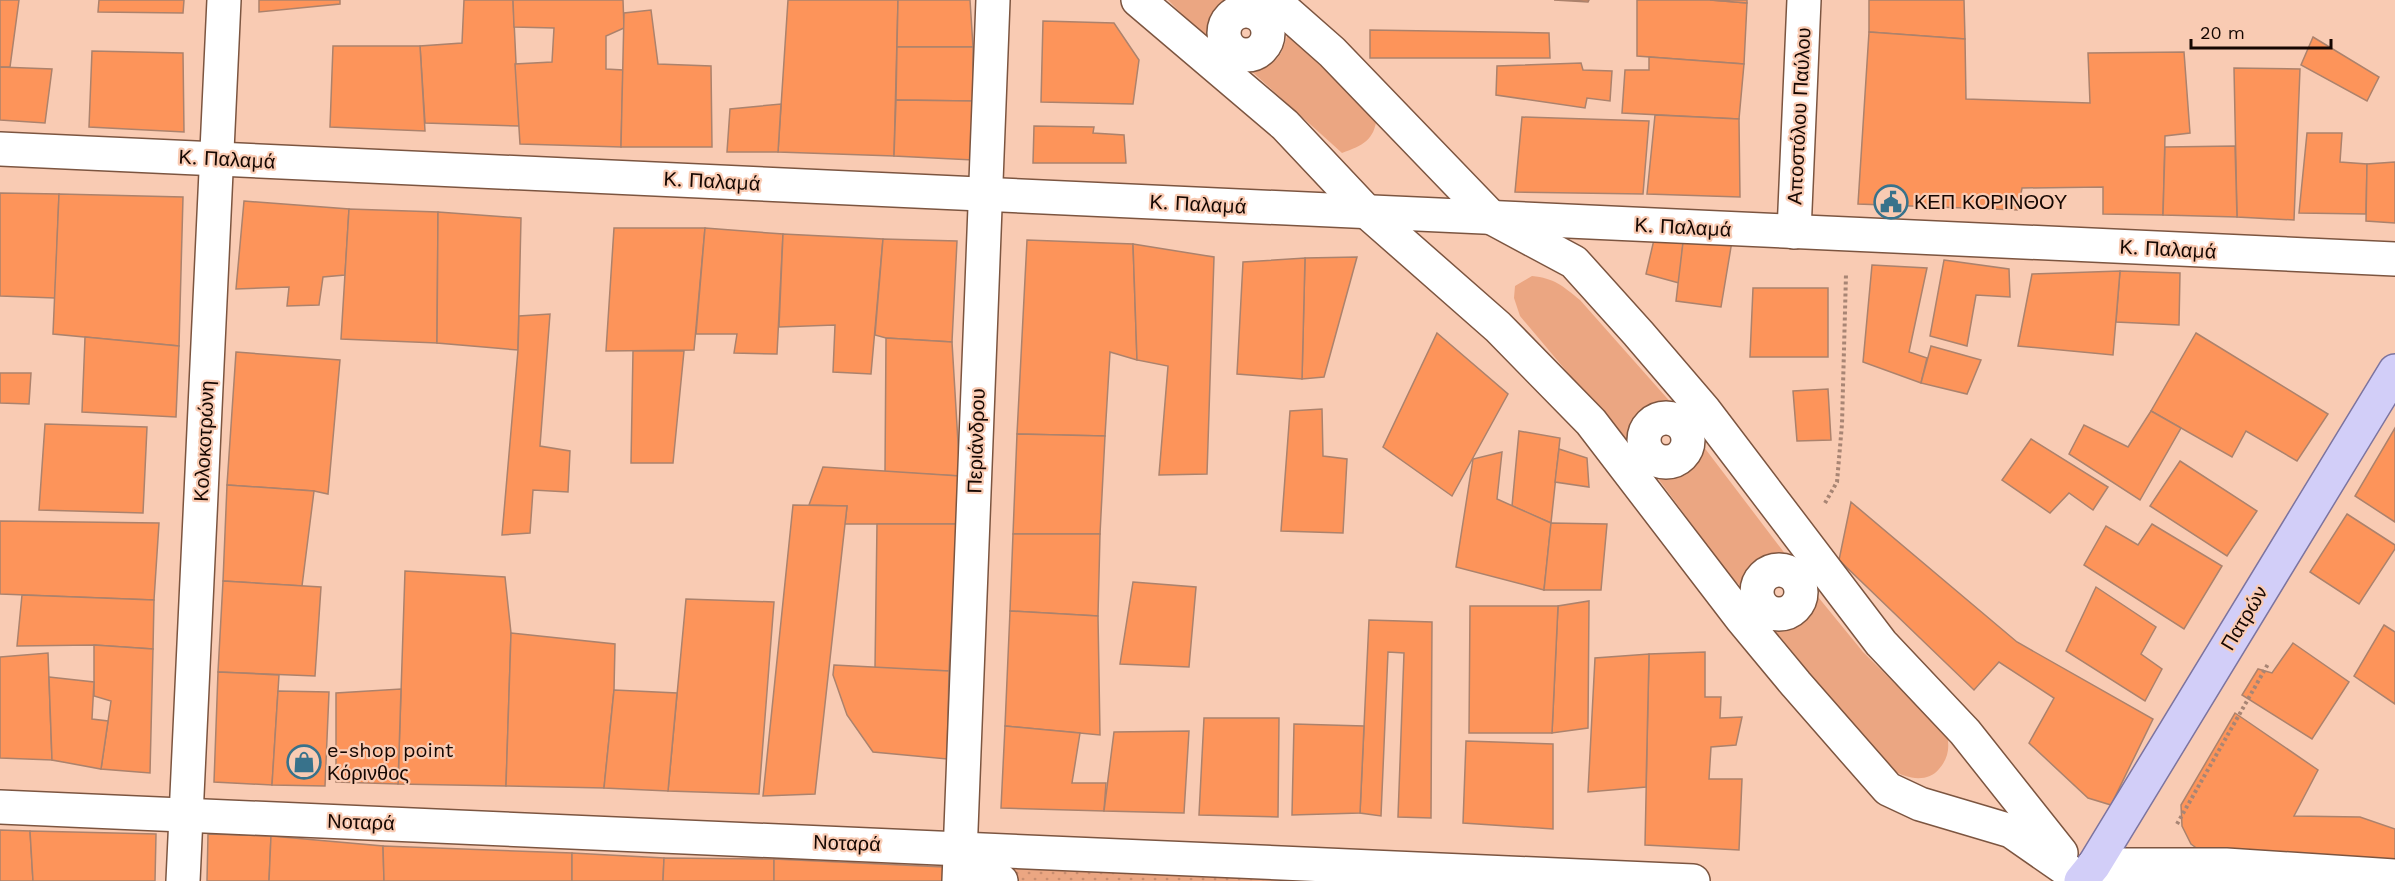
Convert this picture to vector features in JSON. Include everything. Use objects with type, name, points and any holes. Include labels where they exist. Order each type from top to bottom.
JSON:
[{"type":"main road","name":"Πατρών","points":[[2084,878],[2395,370]]},
{"type":"street","name":"Κολοκοτρώνη","points":[[183,881],[224,0]]},
{"type":"street","name":"Περιάνδρου","points":[[959,881],[993,0]]},
{"type":"street","points":[[1138,0],[1220,54],[1366,211],[1498,327],[1591,422],[1638,461],[1752,612],[1796,684],[1888,789],[1920,804],[2011,831],[2084,878],[2226,865],[2395,876]]},
{"type":"street","name":"Αποστόλου Παύλου","points":[[1794,232],[1804,0]]},
{"type":"street","points":[[1220,54],[1223,33],[1228,20],[1233,15],[1269,6],[1332,52],[1492,218],[1574,262],[1694,419],[1797,533],[1809,573],[1881,643],[1965,732],[2084,878]]},
{"type":"street","name":"Κ. Παλαμά","points":[[0,148],[2395,259]]},
{"type":"street","points":[[1638,461],[1645,447],[1644,434],[1653,422],[1667,418],[1694,419]]},
{"type":"street","points":[[1752,612],[1758,585],[1766,574],[1780,570],[1793,576],[1809,573]]},
{"type":"street","name":"Νοταρά","points":[[0,807],[1693,881]]},
{"type":"street","points":[[960,848],[1001,881]]},
{"type":"path","points":[[1797,533],[1823,507],[1837,482],[1842,424],[1843,300],[1849,234]]},
{"type":"path","points":[[2175,830],[2178,821],[2272,658]]},
{"type":"shaded area","points":[[1168,0],[1238,0],[1219,11],[1213,19],[1207,40]]},
{"type":"shaded area","points":[[1288,32],[1377,117],[1373,132],[1362,144],[1342,153],[1248,68],[1265,66],[1276,59],[1283,48]]},
{"type":"shaded area","points":[[1532,276],[1558,284],[1580,300],[1681,414],[1659,413],[1644,420],[1632,449],[1520,316],[1514,298],[1515,286]]},
{"type":"shaded area","points":[[1694,434],[1789,559],[1779,559],[1760,566],[1747,593],[1727,572],[1651,469],[1673,470],[1688,464],[1698,452]]},
{"type":"shaded area","points":[[1814,592],[1863,652],[1947,735],[1946,757],[1934,773],[1923,778],[1910,777],[1887,766],[1773,628],[1789,624],[1800,617],[1808,607]]},
{"type":"shaded area","points":[[1013,860],[1301,881],[993,881]]},
{"type":"building","points":[[0,0],[19,0],[10,67],[0,67]]},
{"type":"building","points":[[99,0],[184,0],[183,13],[98,12]]},
{"type":"building","points":[[259,0],[340,0],[340,4],[259,12]]},
{"type":"building","points":[[464,0],[513,0],[519,126],[425,123],[420,46],[462,43]]},
{"type":"building","points":[[513,0],[623,0],[624,28],[606,36],[606,69],[623,70],[621,147],[520,144],[515,64],[552,62],[554,28],[514,27]]},
{"type":"building","points":[[788,0],[898,0],[894,156],[778,152]]},
{"type":"building","points":[[898,0],[970,0],[973,47],[897,47]]},
{"type":"building","points":[[1554,0],[1589,0],[1588,2]]},
{"type":"building","points":[[1637,0],[1710,0],[1747,3],[1744,64],[1637,56]]},
{"type":"building","points":[[1710,0],[1747,0],[1747,3]]},
{"type":"building","points":[[1869,0],[1964,0],[1965,39],[1869,32]]},
{"type":"building","points":[[651,10],[658,64],[711,66],[712,147],[621,147],[624,13]]},
{"type":"building","points":[[1043,21],[1114,23],[1139,60],[1133,104],[1041,102]]},
{"type":"building","points":[[1370,30],[1549,33],[1550,58],[1370,58]]},
{"type":"building","points":[[1869,32],[1965,39],[1966,99],[2090,103],[2088,53],[2184,52],[2190,133],[2165,136],[2163,215],[2103,214],[2103,187],[2022,188],[2018,210],[1858,204]]},
{"type":"building","points":[[2313,37],[2379,77],[2367,101],[2301,65]]},
{"type":"building","points":[[333,46],[420,46],[425,131],[330,127]]},
{"type":"building","points":[[897,47],[973,47],[973,101],[896,100]]},
{"type":"building","points":[[92,51],[183,53],[184,132],[89,127]]},
{"type":"building","points":[[1649,57],[1744,64],[1739,119],[1622,113],[1625,70],[1649,70]]},
{"type":"building","points":[[1581,63],[1583,70],[1612,71],[1610,101],[1587,98],[1585,108],[1496,95],[1497,66]]},
{"type":"building","points":[[0,67],[52,69],[45,123],[0,120]]},
{"type":"building","points":[[2234,68],[2300,69],[2294,220],[2237,217]]},
{"type":"building","points":[[896,100],[973,101],[973,160],[894,156]]},
{"type":"building","points":[[781,104],[778,152],[727,152],[730,109]]},
{"type":"building","points":[[1655,115],[1739,119],[1740,197],[1647,194]]},
{"type":"building","points":[[1522,117],[1649,121],[1643,194],[1515,192]]},
{"type":"building","points":[[1034,126],[1094,127],[1093,133],[1124,135],[1126,163],[1033,163]]},
{"type":"building","points":[[2307,133],[2342,133],[2340,162],[2367,164],[2366,214],[2299,213]]},
{"type":"building","points":[[2235,146],[2237,217],[2163,215],[2165,147]]},
{"type":"building","points":[[2395,162],[2395,223],[2366,221],[2367,164]]},
{"type":"building","points":[[0,193],[59,194],[55,298],[0,296]]},
{"type":"building","points":[[59,194],[183,197],[179,346],[53,334]]},
{"type":"building","points":[[244,201],[349,209],[345,275],[323,277],[319,305],[287,306],[289,287],[236,289]]},
{"type":"building","points":[[349,209],[438,212],[437,343],[341,339]]},
{"type":"building","points":[[438,212],[521,218],[518,350],[437,343]]},
{"type":"building","points":[[614,228],[705,228],[694,350],[606,351]]},
{"type":"building","points":[[705,228],[783,234],[777,354],[734,353],[737,334],[696,334]]},
{"type":"building","points":[[1656,231],[1684,234],[1679,283],[1646,274]]},
{"type":"building","points":[[783,234],[883,239],[871,374],[833,372],[835,325],[779,327]]},
{"type":"building","points":[[1684,234],[1732,241],[1721,307],[1676,301]]},
{"type":"building","points":[[883,239],[957,241],[952,342],[886,338],[875,335]]},
{"type":"building","points":[[1027,240],[1133,244],[1137,360],[1110,352],[1105,436],[1017,434]]},
{"type":"building","points":[[1133,244],[1214,257],[1207,474],[1159,475],[1168,366],[1137,360]]},
{"type":"building","points":[[1357,257],[1324,377],[1302,379],[1305,258]]},
{"type":"building","points":[[1305,258],[1302,379],[1237,374],[1243,262]]},
{"type":"building","points":[[1944,260],[2009,269],[2010,297],[1976,295],[1967,346],[1930,336]]},
{"type":"building","points":[[1872,265],[1927,268],[1909,352],[1927,358],[1921,383],[1863,362]]},
{"type":"building","points":[[2120,271],[2180,273],[2179,325],[2116,322]]},
{"type":"building","points":[[2120,271],[2113,355],[2018,346],[2032,274]]},
{"type":"building","points":[[1753,288],[1828,288],[1828,357],[1750,357]]},
{"type":"building","points":[[550,314],[540,446],[570,451],[568,492],[533,490],[530,533],[502,535],[519,316]]},
{"type":"building","points":[[1437,333],[1508,394],[1452,496],[1383,447]]},
{"type":"building","points":[[2196,333],[2328,414],[2297,461],[2246,431],[2232,457],[2151,411]]},
{"type":"building","points":[[85,337],[179,346],[176,417],[82,412]]},
{"type":"building","points":[[886,338],[952,342],[960,476],[885,472]]},
{"type":"building","points":[[1931,346],[1981,360],[1967,394],[1921,383]]},
{"type":"building","points":[[633,351],[684,351],[673,463],[631,463]]},
{"type":"building","points":[[236,352],[340,360],[328,494],[227,485]]},
{"type":"building","points":[[0,373],[31,373],[29,404],[0,403]]},
{"type":"building","points":[[1828,389],[1831,440],[1797,441],[1793,391]]},
{"type":"building","points":[[1322,409],[1323,456],[1347,459],[1343,533],[1281,531],[1290,411]]},
{"type":"building","points":[[2151,411],[2181,428],[2140,500],[2069,454],[2084,425],[2128,447]]},
{"type":"building","points":[[45,424],[147,427],[143,513],[39,510]]},
{"type":"building","points":[[2395,428],[2395,522],[2355,496]]},
{"type":"building","points":[[1519,431],[1560,438],[1551,523],[1512,506]]},
{"type":"building","points":[[1017,434],[1105,436],[1100,534],[1013,534]]},
{"type":"building","points":[[2031,439],[2108,487],[2093,510],[2069,493],[2050,513],[2002,480]]},
{"type":"building","points":[[1559,449],[1587,458],[1589,487],[1555,482]]},
{"type":"building","points":[[1502,452],[1497,499],[1551,523],[1544,590],[1456,567],[1473,459]]},
{"type":"building","points":[[2180,461],[2257,511],[2227,556],[2150,506]]},
{"type":"building","points":[[823,467],[960,476],[957,524],[845,524],[847,506],[809,505]]},
{"type":"building","points":[[227,485],[314,491],[302,586],[223,581]]},
{"type":"building","points":[[1851,502],[2017,642],[2153,719],[2111,805],[2088,798],[2029,743],[2054,698],[1999,662],[1974,690],[1839,560]]},
{"type":"building","points":[[793,505],[847,506],[815,794],[763,796]]},
{"type":"building","points":[[2347,514],[2395,545],[2395,549],[2359,604],[2310,572]]},
{"type":"building","points":[[0,521],[159,523],[154,600],[0,594]]},
{"type":"building","points":[[1551,523],[1607,524],[1601,590],[1544,590]]},
{"type":"building","points":[[877,524],[957,524],[949,671],[875,668]]},
{"type":"building","points":[[2152,524],[2222,566],[2184,629],[2084,565],[2106,526],[2138,545]]},
{"type":"building","points":[[1013,534],[1100,534],[1098,616],[1010,611]]},
{"type":"building","points":[[405,571],[505,577],[511,633],[506,786],[398,784]]},
{"type":"building","points":[[223,581],[321,587],[315,676],[218,672]]},
{"type":"building","points":[[1133,582],[1196,587],[1189,667],[1120,664]]},
{"type":"building","points":[[2096,587],[2156,627],[2141,654],[2162,669],[2145,701],[2066,651]]},
{"type":"building","points":[[22,595],[154,600],[153,649],[94,645],[17,646]]},
{"type":"building","points":[[686,599],[774,602],[759,794],[668,791]]},
{"type":"building","points":[[1589,601],[1588,728],[1552,733],[1558,606]]},
{"type":"building","points":[[1470,606],[1558,606],[1552,733],[1469,733]]},
{"type":"building","points":[[1010,611],[1098,616],[1100,735],[1005,726]]},
{"type":"building","points":[[1369,620],[1432,622],[1431,818],[1398,817],[1404,653],[1388,652],[1381,816],[1360,813]]},
{"type":"building","points":[[2384,625],[2395,632],[2395,704],[2354,676]]},
{"type":"building","points":[[511,633],[615,644],[614,690],[604,788],[506,786]]},
{"type":"building","points":[[2293,643],[2349,682],[2312,739],[2242,695],[2258,669],[2272,673]]},
{"type":"building","points":[[94,645],[153,649],[150,773],[101,769],[111,701],[94,696]]},
{"type":"building","points":[[1705,652],[1705,697],[1721,697],[1720,718],[1742,717],[1736,745],[1711,747],[1709,779],[1742,779],[1739,850],[1645,845],[1649,654]]},
{"type":"building","points":[[48,653],[52,760],[0,758],[0,657]]},
{"type":"building","points":[[1649,654],[1646,787],[1588,792],[1595,658]]},
{"type":"building","points":[[834,665],[949,671],[947,759],[873,752],[847,715],[833,675]]},
{"type":"building","points":[[218,672],[279,675],[272,785],[214,782]]},
{"type":"building","points":[[49,677],[94,682],[92,719],[108,721],[101,769],[52,760]]},
{"type":"building","points":[[401,689],[398,784],[336,782],[336,693]]},
{"type":"building","points":[[614,690],[677,693],[668,791],[604,788]]},
{"type":"building","points":[[278,691],[329,692],[325,786],[272,785]]},
{"type":"building","points":[[2235,713],[2318,770],[2294,816],[2360,817],[2395,829],[2395,865],[2206,855],[2191,844],[2182,826],[2181,805]]},
{"type":"building","points":[[1204,718],[1279,718],[1278,817],[1199,815]]},
{"type":"building","points":[[1294,724],[1364,726],[1360,813],[1292,815]]},
{"type":"building","points":[[1005,726],[1080,733],[1072,783],[1106,783],[1104,811],[1001,808]]},
{"type":"building","points":[[1189,731],[1184,813],[1104,811],[1114,732]]},
{"type":"building","points":[[1466,741],[1553,744],[1553,829],[1463,823]]},
{"type":"building","points":[[0,830],[30,831],[33,881],[0,881]]},
{"type":"building","points":[[30,831],[156,834],[155,881],[33,881]]},
{"type":"building","points":[[208,834],[271,836],[269,881],[207,881]]},
{"type":"building","points":[[271,836],[383,846],[384,881],[269,881]]},
{"type":"building","points":[[383,846],[572,853],[572,881],[384,881]]},
{"type":"building","points":[[572,853],[664,858],[663,881],[572,881]]},
{"type":"building","points":[[664,858],[774,859],[774,881],[663,881]]},
{"type":"building","points":[[774,859],[944,867],[944,881],[774,881]]},
{"type":"place","name":"ΚΕΠ ΚΟΡΙΝΘΟΥ","points":[[1891,202]]},
{"type":"place","name":"e-shop point Κόρινθος","points":[[304,762]]}]
